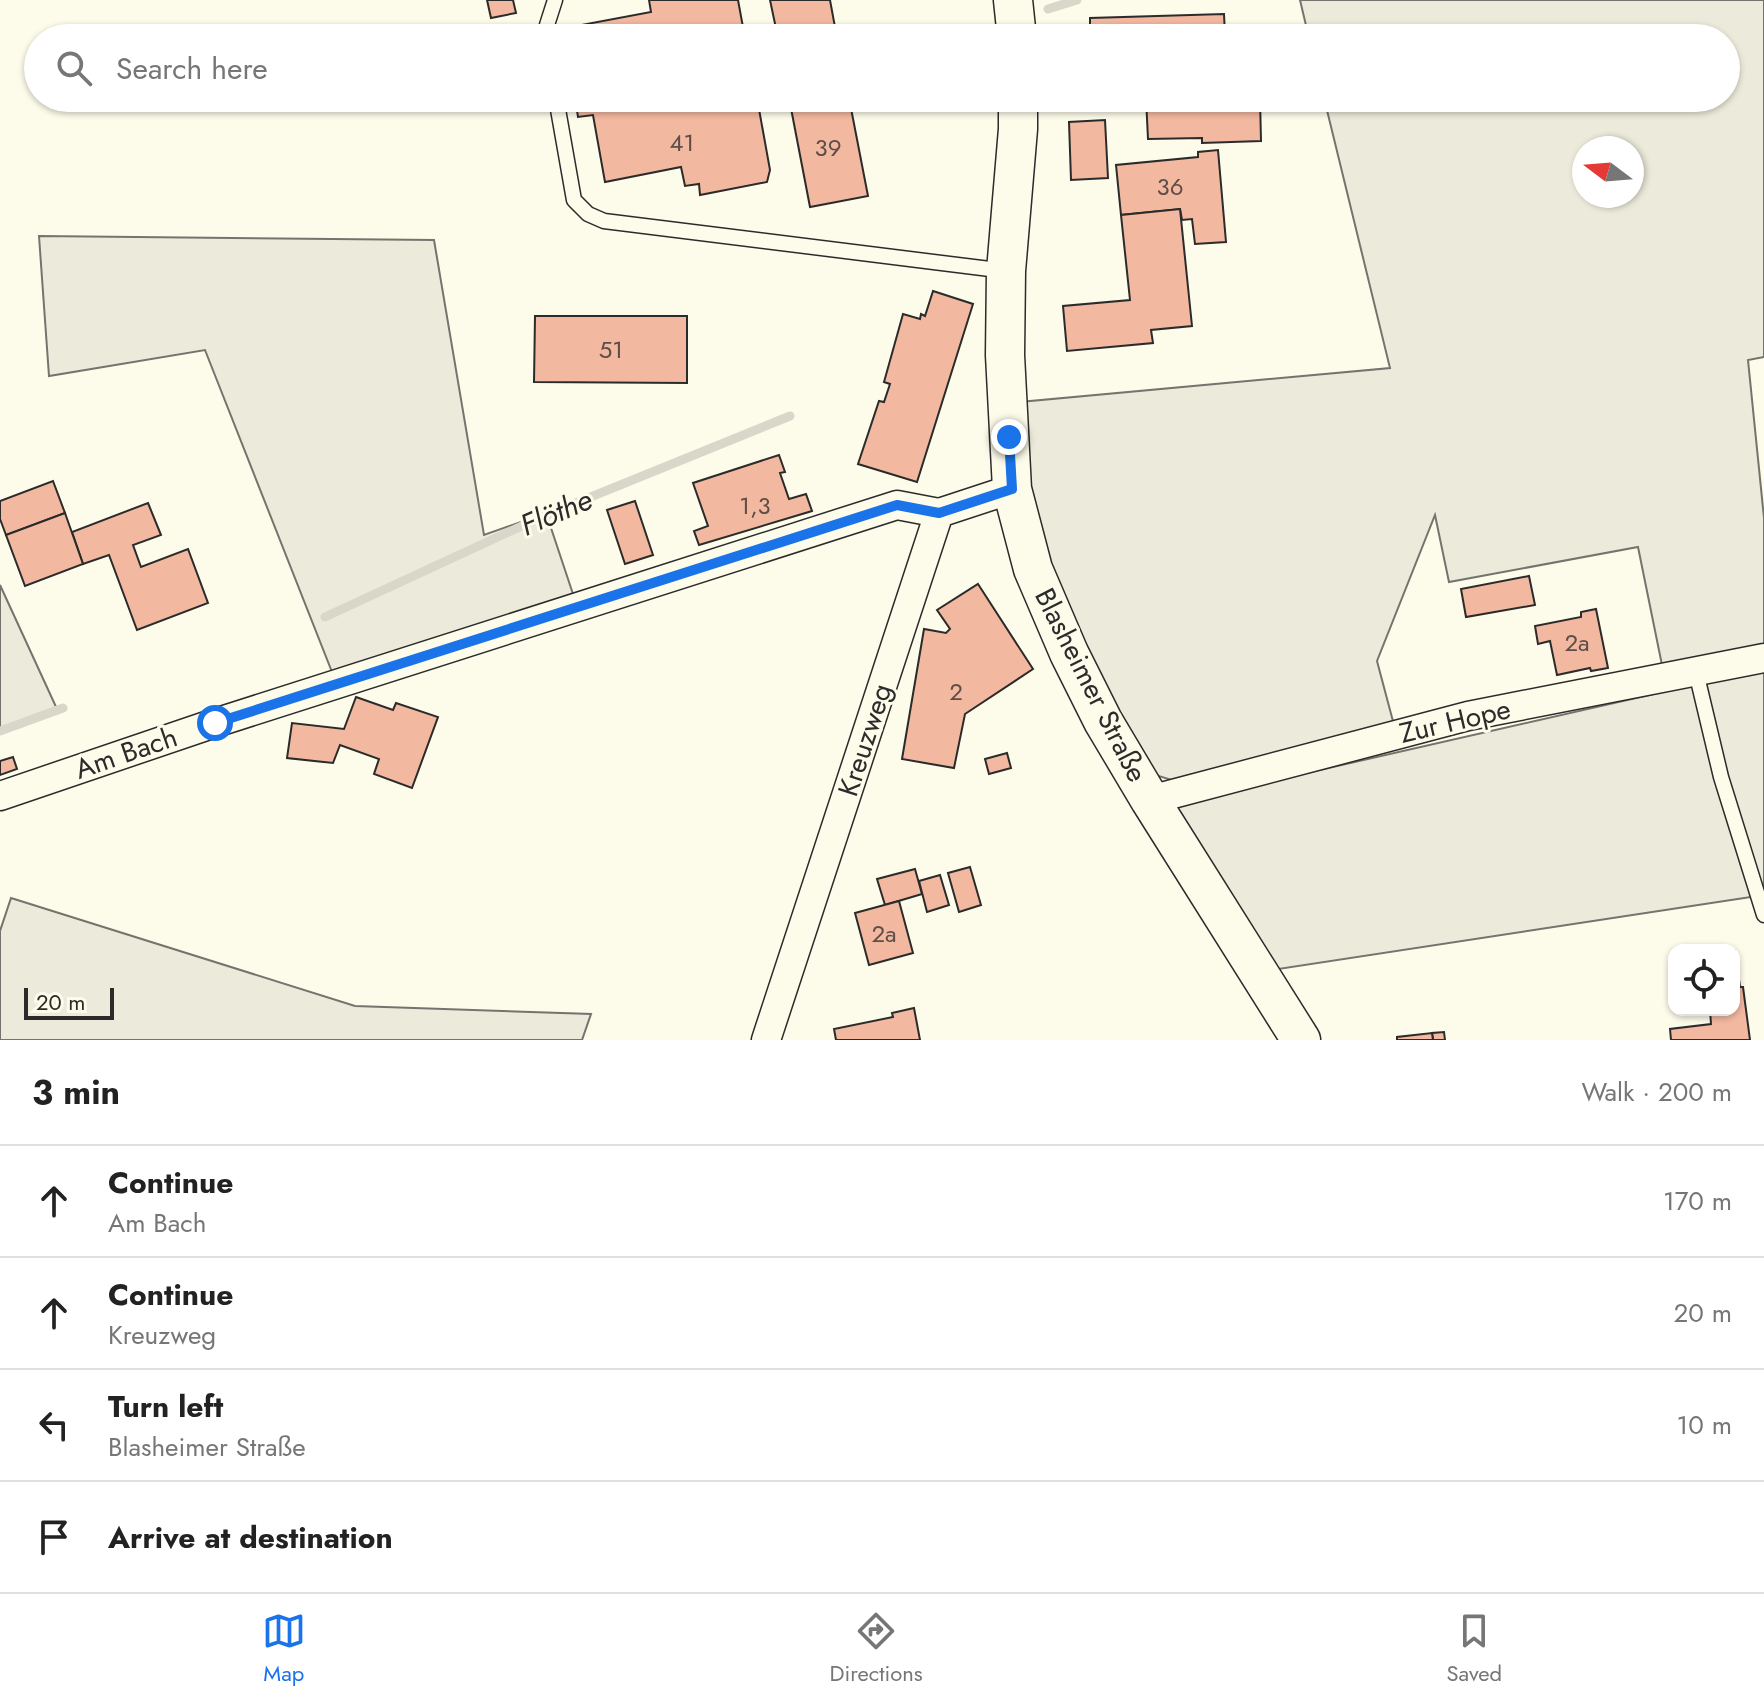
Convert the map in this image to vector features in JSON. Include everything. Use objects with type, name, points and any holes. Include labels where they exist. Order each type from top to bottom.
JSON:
[{"type":"street","points":[[1013,0],[1016,24]]},
{"type":"street","name":"Blasheimer Straße","points":[[1018,112],[1006,271],[1005,355],[1012,489],[1033,569],[1069,653],[1103,721],[1301,1040]]},
{"type":"street","points":[[939,513],[1012,489]]},
{"type":"street","name":"Am Bach","points":[[0,796],[215,723],[897,505],[939,513]]},
{"type":"street","name":"Kreuzweg","points":[[766,1040],[939,513]]},
{"type":"street","name":"Zur Hope","points":[[1150,800],[1468,716],[1764,658]]},
{"type":"lane","points":[[547,24],[555,0]]},
{"type":"lane","points":[[558,112],[574,200],[588,214],[604,221],[1006,271]]},
{"type":"lane","points":[[1696,672],[1721,777],[1764,915]]},
{"type":"shaded area","points":[[1300,0],[1764,0],[1764,357],[1748,360],[1764,518],[1764,644],[1662,665],[1638,547],[1449,582],[1435,515],[1377,661],[1394,725],[1178,782],[1152,774],[1056,590],[1030,492],[1020,402],[1390,368],[1327,112],[1740,112],[1740,24],[1306,24]]},
{"type":"shaded area","points":[[39,236],[434,240],[484,535],[546,513],[575,600],[334,677],[205,350],[49,376]]},
{"type":"shaded area","points":[[0,585],[57,709],[0,731]]},
{"type":"shaded area","points":[[1764,669],[1764,895],[1272,970],[1170,804]]},
{"type":"shaded area","points":[[11,898],[355,1006],[591,1014],[582,1040],[0,1040],[0,931]]},
{"type":"building","points":[[487,0],[513,0],[516,13],[491,18]]},
{"type":"building","points":[[649,0],[738,0],[742,24],[587,24],[651,12]]},
{"type":"building","points":[[770,0],[830,0],[834,24],[775,24]]},
{"type":"building","points":[[1224,14],[1224,24],[1090,24],[1090,18]]},
{"type":"building","points":[[577,112],[760,112],[770,170],[767,182],[700,195],[699,184],[685,186],[681,167],[605,182],[593,115],[578,117]]},
{"type":"building","points":[[792,112],[852,112],[868,196],[810,207]]},
{"type":"building","points":[[1147,112],[1260,112],[1261,141],[1202,143],[1202,138],[1148,139]]},
{"type":"building","points":[[1105,120],[1108,178],[1071,180],[1069,122]]},
{"type":"building","points":[[1218,150],[1226,242],[1195,244],[1192,219],[1182,220],[1180,209],[1121,215],[1116,165],[1198,157],[1198,152]]},
{"type":"building","points":[[1180,209],[1192,326],[1151,330],[1153,343],[1067,351],[1063,306],[1130,300],[1121,215]]},
{"type":"building","points":[[933,291],[973,304],[917,482],[858,464],[879,401],[884,402],[890,384],[884,382],[903,314],[920,319],[921,314],[925,316]]},
{"type":"building","points":[[535,316],[687,316],[687,383],[534,382]]},
{"type":"building","points":[[779,455],[785,472],[780,473],[789,499],[806,494],[812,511],[699,545],[694,531],[708,526],[693,483]]},
{"type":"building","points":[[53,481],[65,513],[6,535],[0,519],[0,501]]},
{"type":"building","points":[[635,501],[653,555],[625,564],[607,510]]},
{"type":"building","points":[[148,503],[161,535],[133,545],[141,567],[188,549],[208,603],[137,630],[109,555],[83,564],[72,532]]},
{"type":"building","points":[[65,513],[83,564],[25,586],[6,535]]},
{"type":"building","points":[[1529,576],[1535,605],[1466,617],[1461,589]]},
{"type":"building","points":[[978,584],[1033,669],[965,714],[954,768],[902,759],[924,629],[946,633],[950,629],[937,610]]},
{"type":"building","points":[[1596,609],[1608,668],[1591,671],[1590,668],[1557,675],[1550,641],[1538,644],[1535,626],[1581,617],[1581,612]]},
{"type":"building","points":[[356,697],[393,710],[396,703],[438,717],[412,788],[374,774],[379,759],[340,745],[333,763],[287,758],[292,723],[344,729]]},
{"type":"building","points":[[1007,753],[1011,768],[989,774],[985,759]]},
{"type":"building","points":[[13,757],[17,769],[0,775],[0,761]]},
{"type":"building","points":[[970,867],[981,905],[959,912],[948,873]]},
{"type":"building","points":[[915,869],[922,894],[885,905],[877,879]]},
{"type":"building","points":[[940,875],[949,905],[927,912],[919,881]]},
{"type":"building","points":[[899,901],[913,953],[869,965],[855,913]]},
{"type":"building","points":[[1740,987],[1743,987],[1750,1040],[1671,1040],[1670,1029],[1711,1024],[1710,1016],[1740,1016]]},
{"type":"building","points":[[914,1008],[920,1040],[836,1040],[834,1029],[893,1017],[892,1013]]},
{"type":"building","points":[[1444,1032],[1445,1040],[1433,1040],[1432,1033]]},
{"type":"building","points":[[1432,1033],[1433,1040],[1397,1040],[1397,1037]]},
{"type":"waterway","name":"Flöthe","points":[[1048,9],[1077,0]]},
{"type":"waterway","name":"Flöthe","points":[[325,617],[539,518],[790,416]]},
{"type":"waterway","name":"Flöthe","points":[[0,731],[63,708]]},
{"type":"route","points":[[215,723],[897,505],[939,513],[1012,489],[1009,437]]}]
